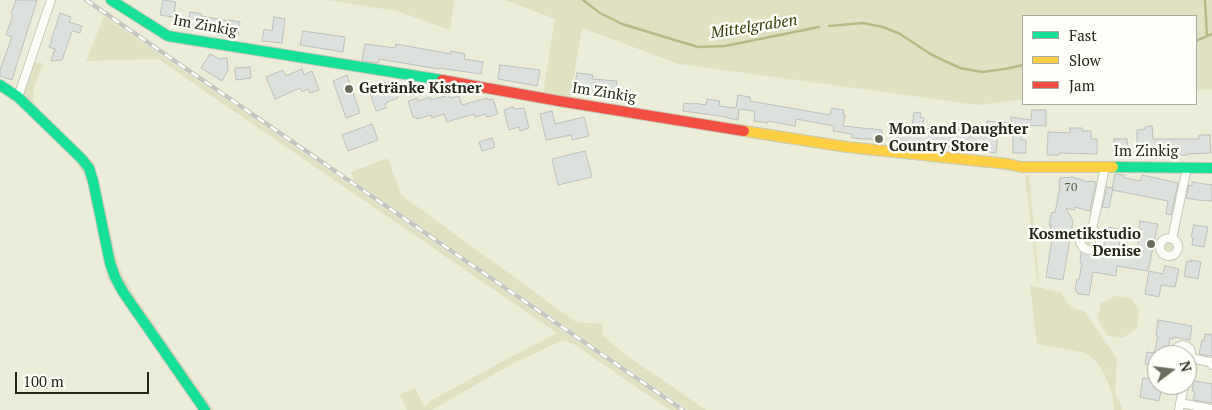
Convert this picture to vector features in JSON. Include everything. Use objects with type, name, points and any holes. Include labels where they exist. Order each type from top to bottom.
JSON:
[{"type":"street","points":[[18,97],[51,0]]},
{"type":"street","name":"Im Zinkig","points":[[111,0],[168,36],[847,147],[1021,167],[1212,168]]},
{"type":"street","points":[[0,85],[18,97],[89,168],[110,263],[115,277],[123,292],[205,410]]},
{"type":"street","name":"Im Zinkig","points":[[1092,230],[1105,167]]},
{"type":"street","name":"Im Zinkig","points":[[1172,239],[1187,167]]},
{"type":"street","points":[[1197,360],[1210,362],[1212,365]]},
{"type":"street","points":[[1179,407],[1212,409]]},
{"type":"green space","points":[[327,0],[454,0],[450,30],[397,11]]},
{"type":"green space","points":[[505,0],[1212,0],[1212,90],[1197,91],[1197,15],[1022,15],[1022,99],[979,105],[679,64],[582,28],[570,99],[543,93],[555,19]]},
{"type":"green space","points":[[104,16],[679,410],[670,410],[575,345],[563,340],[512,364],[432,410],[407,410],[400,394],[415,388],[424,407],[430,401],[557,333],[158,59],[86,61]]},
{"type":"green space","points":[[34,63],[43,63],[33,91],[33,99],[36,106],[91,160],[96,168],[116,256],[122,274],[138,301],[214,410],[199,410],[107,278],[89,187],[83,173],[74,160],[20,104]]},
{"type":"green space","points":[[388,158],[401,195],[576,322],[603,324],[602,335],[626,355],[706,410],[688,410],[355,182],[351,172]]},
{"type":"green space","points":[[1025,175],[1029,175],[1039,282],[1037,281]]},
{"type":"green space","points":[[1090,230],[1097,233],[1100,240],[1097,247],[1090,250],[1083,247],[1080,240],[1083,233]]},
{"type":"green space","points":[[1169,238],[1175,241],[1178,247],[1175,253],[1169,256],[1163,253],[1160,247],[1163,241]]},
{"type":"green space","points":[[1030,285],[1061,293],[1070,307],[1084,311],[1117,359],[1115,393],[1122,410],[1114,410],[1113,397],[1107,380],[1100,366],[1092,357],[1082,352],[1037,344]]},
{"type":"green space","points":[[1114,296],[1131,298],[1139,310],[1137,328],[1123,338],[1108,336],[1098,320],[1101,303]]},
{"type":"building","points":[[16,0],[37,0],[12,80],[0,76],[0,70],[12,37],[6,35]]},
{"type":"building","points":[[163,0],[176,2],[173,17],[160,15]]},
{"type":"building","points":[[190,12],[202,14],[201,16],[240,22],[238,36],[187,27]]},
{"type":"building","points":[[60,13],[71,17],[69,22],[82,26],[80,33],[72,31],[62,60],[51,61],[55,49],[49,47]]},
{"type":"building","points":[[274,17],[285,19],[282,43],[262,41],[264,29],[272,31]]},
{"type":"building","points":[[303,31],[345,37],[343,52],[300,45]]},
{"type":"building","points":[[365,44],[395,48],[396,44],[451,54],[451,51],[465,54],[464,59],[483,62],[481,74],[379,59],[378,63],[362,61]]},
{"type":"building","points":[[210,54],[219,59],[227,58],[228,70],[222,81],[201,68]]},
{"type":"building","points":[[500,65],[540,70],[537,86],[498,79]]},
{"type":"building","points":[[250,67],[251,78],[236,80],[235,68]]},
{"type":"building","points":[[302,69],[304,75],[312,71],[319,90],[310,93],[308,89],[302,92],[300,88],[275,99],[266,77],[283,70],[286,76]]},
{"type":"building","points":[[577,73],[593,75],[592,79],[617,81],[614,99],[573,94]]},
{"type":"building","points":[[347,75],[360,113],[346,118],[333,81]]},
{"type":"building","points":[[392,81],[398,98],[387,102],[385,104],[386,108],[376,111],[368,87],[381,82],[381,84]]},
{"type":"building","points":[[449,95],[450,98],[459,96],[462,105],[487,98],[488,100],[493,99],[498,114],[487,117],[486,114],[475,117],[474,114],[447,122],[444,114],[432,118],[431,115],[417,119],[413,117],[408,101],[417,98],[418,101],[430,97],[431,100]]},
{"type":"building","points":[[738,95],[750,97],[750,101],[830,115],[831,108],[844,110],[843,126],[882,130],[881,140],[852,138],[852,134],[833,131],[834,126],[796,119],[795,126],[768,121],[768,123],[754,121],[755,111],[739,109],[738,120],[683,111],[684,103],[706,105],[707,99],[720,101],[719,106],[736,108]]},
{"type":"building","points":[[513,107],[514,109],[524,108],[529,128],[520,131],[519,127],[509,130],[504,110]]},
{"type":"building","points":[[1032,110],[1046,110],[1046,126],[1023,125],[1021,140],[1026,140],[1026,153],[1013,153],[1013,134],[998,133],[996,153],[898,140],[899,127],[912,129],[914,112],[921,113],[920,117],[924,118],[922,128],[956,132],[956,129],[971,131],[970,135],[986,136],[987,121],[1011,123],[1011,117],[1031,120]]},
{"type":"building","points":[[552,111],[555,124],[584,117],[589,136],[572,140],[571,135],[546,140],[540,114]]},
{"type":"building","points":[[372,124],[378,140],[348,151],[342,135]]},
{"type":"building","points":[[1152,126],[1153,139],[1199,139],[1199,135],[1210,135],[1211,153],[1142,155],[1142,144],[1137,144],[1137,130]]},
{"type":"building","points":[[1070,128],[1082,128],[1082,131],[1091,131],[1091,139],[1097,139],[1097,154],[1059,153],[1059,155],[1047,155],[1048,132],[1070,133]]},
{"type":"building","points":[[492,138],[495,147],[482,151],[479,142]]},
{"type":"building","points":[[1114,139],[1127,139],[1128,154],[1117,154],[1117,149],[1114,149]]},
{"type":"building","points":[[585,151],[592,177],[558,185],[552,159]]},
{"type":"building","points":[[1115,174],[1140,181],[1142,175],[1178,183],[1171,215],[1166,214],[1168,201],[1112,190]]},
{"type":"building","points":[[1072,177],[1088,182],[1096,182],[1090,211],[1075,207],[1074,210],[1066,208],[1073,221],[1063,280],[1046,277],[1052,239],[1048,238],[1051,225],[1049,225],[1052,212],[1055,213],[1060,178]]},
{"type":"building","points":[[1192,182],[1212,185],[1212,201],[1186,198],[1189,185],[1192,186]]},
{"type":"building","points":[[1107,187],[1113,188],[1109,208],[1102,207]]},
{"type":"building","points":[[1140,221],[1158,224],[1148,271],[1117,266],[1116,276],[1093,272],[1089,295],[1078,294],[1075,289],[1077,279],[1079,280],[1082,263],[1080,263],[1081,252],[1087,251],[1102,254],[1108,227],[1122,230],[1118,252],[1136,254],[1141,228],[1139,228]]},
{"type":"building","points":[[1194,225],[1208,227],[1204,247],[1192,245],[1193,238],[1191,237]]},
{"type":"building","points":[[1191,260],[1201,262],[1198,279],[1184,276],[1187,261],[1191,262]]},
{"type":"building","points":[[1165,266],[1179,269],[1175,287],[1161,285],[1159,297],[1145,294],[1149,271],[1163,274]]},
{"type":"building","points":[[1158,320],[1192,326],[1190,340],[1173,337],[1173,339],[1170,338],[1169,345],[1156,345],[1158,336],[1156,336]]},
{"type":"building","points":[[1205,334],[1212,335],[1212,356],[1199,354]]},
{"type":"building","points":[[1143,378],[1147,379],[1147,395],[1160,395],[1159,401],[1140,397]]},
{"type":"building","points":[[1197,382],[1212,384],[1212,403],[1193,400],[1194,395],[1197,395]]},
{"type":"waterway","name":"Mittelgraben","points":[[583,0],[600,13],[622,24],[698,47],[725,46],[819,27]]},
{"type":"waterway","points":[[1205,0],[1207,36]]},
{"type":"waterway","name":"Mittelgraben","points":[[829,26],[863,23],[883,27],[900,34],[932,55],[960,68],[982,72],[1022,65]]},
{"type":"waterway","name":"Mittelgraben","points":[[1197,41],[1212,34]]},
{"type":"railway","points":[[86,0],[683,410]]},
{"type":"traffic: fast","points":[[111,0],[168,36],[442,80]]},
{"type":"traffic: fast","points":[[0,85],[18,97],[89,168],[110,263],[115,277],[123,292],[205,410]]},
{"type":"traffic: fast","points":[[1113,167],[1212,168]]},
{"type":"traffic: slow","points":[[744,131],[847,147],[1021,167],[1113,167]]},
{"type":"traffic: jam","points":[[442,80],[744,131]]},
{"type":"place","name":"Getränke Kistner","points":[[349,89]]},
{"type":"place","name":"Mom and Daughter Country Store","points":[[879,139]]},
{"type":"place","name":"Kosmetikstudio Denise","points":[[1151,244]]}]
